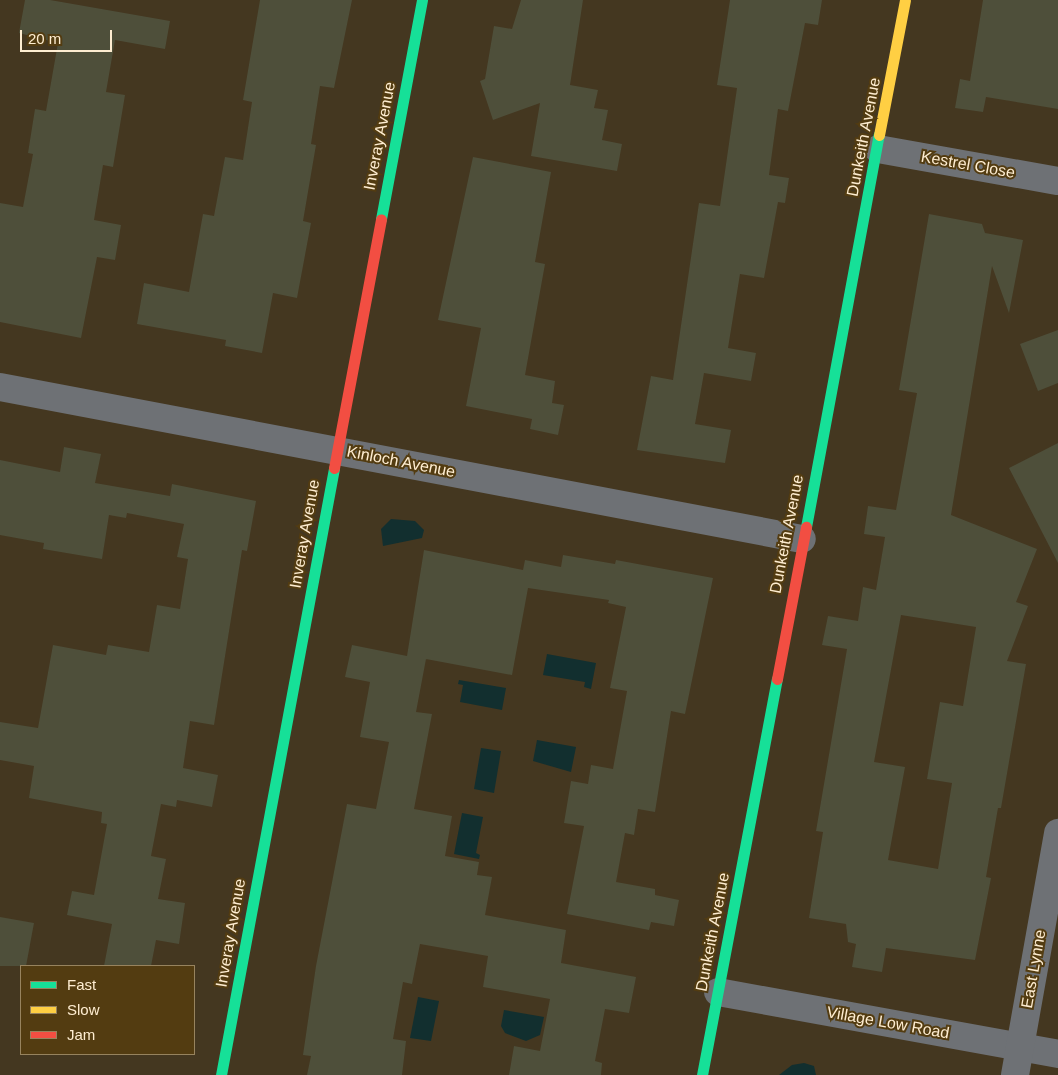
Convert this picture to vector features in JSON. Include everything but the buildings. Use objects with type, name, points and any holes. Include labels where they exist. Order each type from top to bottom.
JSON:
[{"type":"street","name":"Inveray Avenue","points":[[222,1075],[422,0]]},
{"type":"street","name":"Dunkeith Avenue","points":[[702,1075],[802,539],[906,0]]},
{"type":"street","name":"Kestrel Close","points":[[878,149],[1058,181]]},
{"type":"street","name":"Kinloch Avenue","points":[[0,387],[802,539]]},
{"type":"street","name":"East Lynne","points":[[1015,1075],[1058,833]]},
{"type":"street","name":"Village Low Road","points":[[718,992],[1058,1054]]},
{"type":"water","points":[[391,519],[415,521],[424,530],[422,538],[383,546],[381,529]]},
{"type":"water","points":[[547,654],[596,663],[591,689],[584,687],[585,682],[543,675]]},
{"type":"water","points":[[459,680],[506,688],[502,710],[460,702],[463,685],[458,684]]},
{"type":"water","points":[[537,740],[576,747],[571,772],[533,761]]},
{"type":"water","points":[[481,748],[501,751],[494,793],[474,789]]},
{"type":"water","points":[[462,813],[483,817],[476,853],[480,855],[479,859],[454,854]]},
{"type":"water","points":[[418,997],[439,1001],[431,1041],[410,1038]]},
{"type":"water","points":[[504,1010],[544,1017],[540,1035],[526,1041],[505,1033],[501,1026]]},
{"type":"water","points":[[804,1063],[814,1066],[816,1075],[779,1075],[792,1065]]},
{"type":"traffic: fast","points":[[381,219],[422,0]]},
{"type":"traffic: fast","points":[[806,527],[879,135]]},
{"type":"traffic: fast","points":[[221,1075],[334,468]]},
{"type":"traffic: fast","points":[[702,1075],[777,679]]},
{"type":"traffic: slow","points":[[879,135],[905,0]]},
{"type":"traffic: jam","points":[[334,468],[381,219]]},
{"type":"traffic: jam","points":[[777,679],[806,527]]}]
